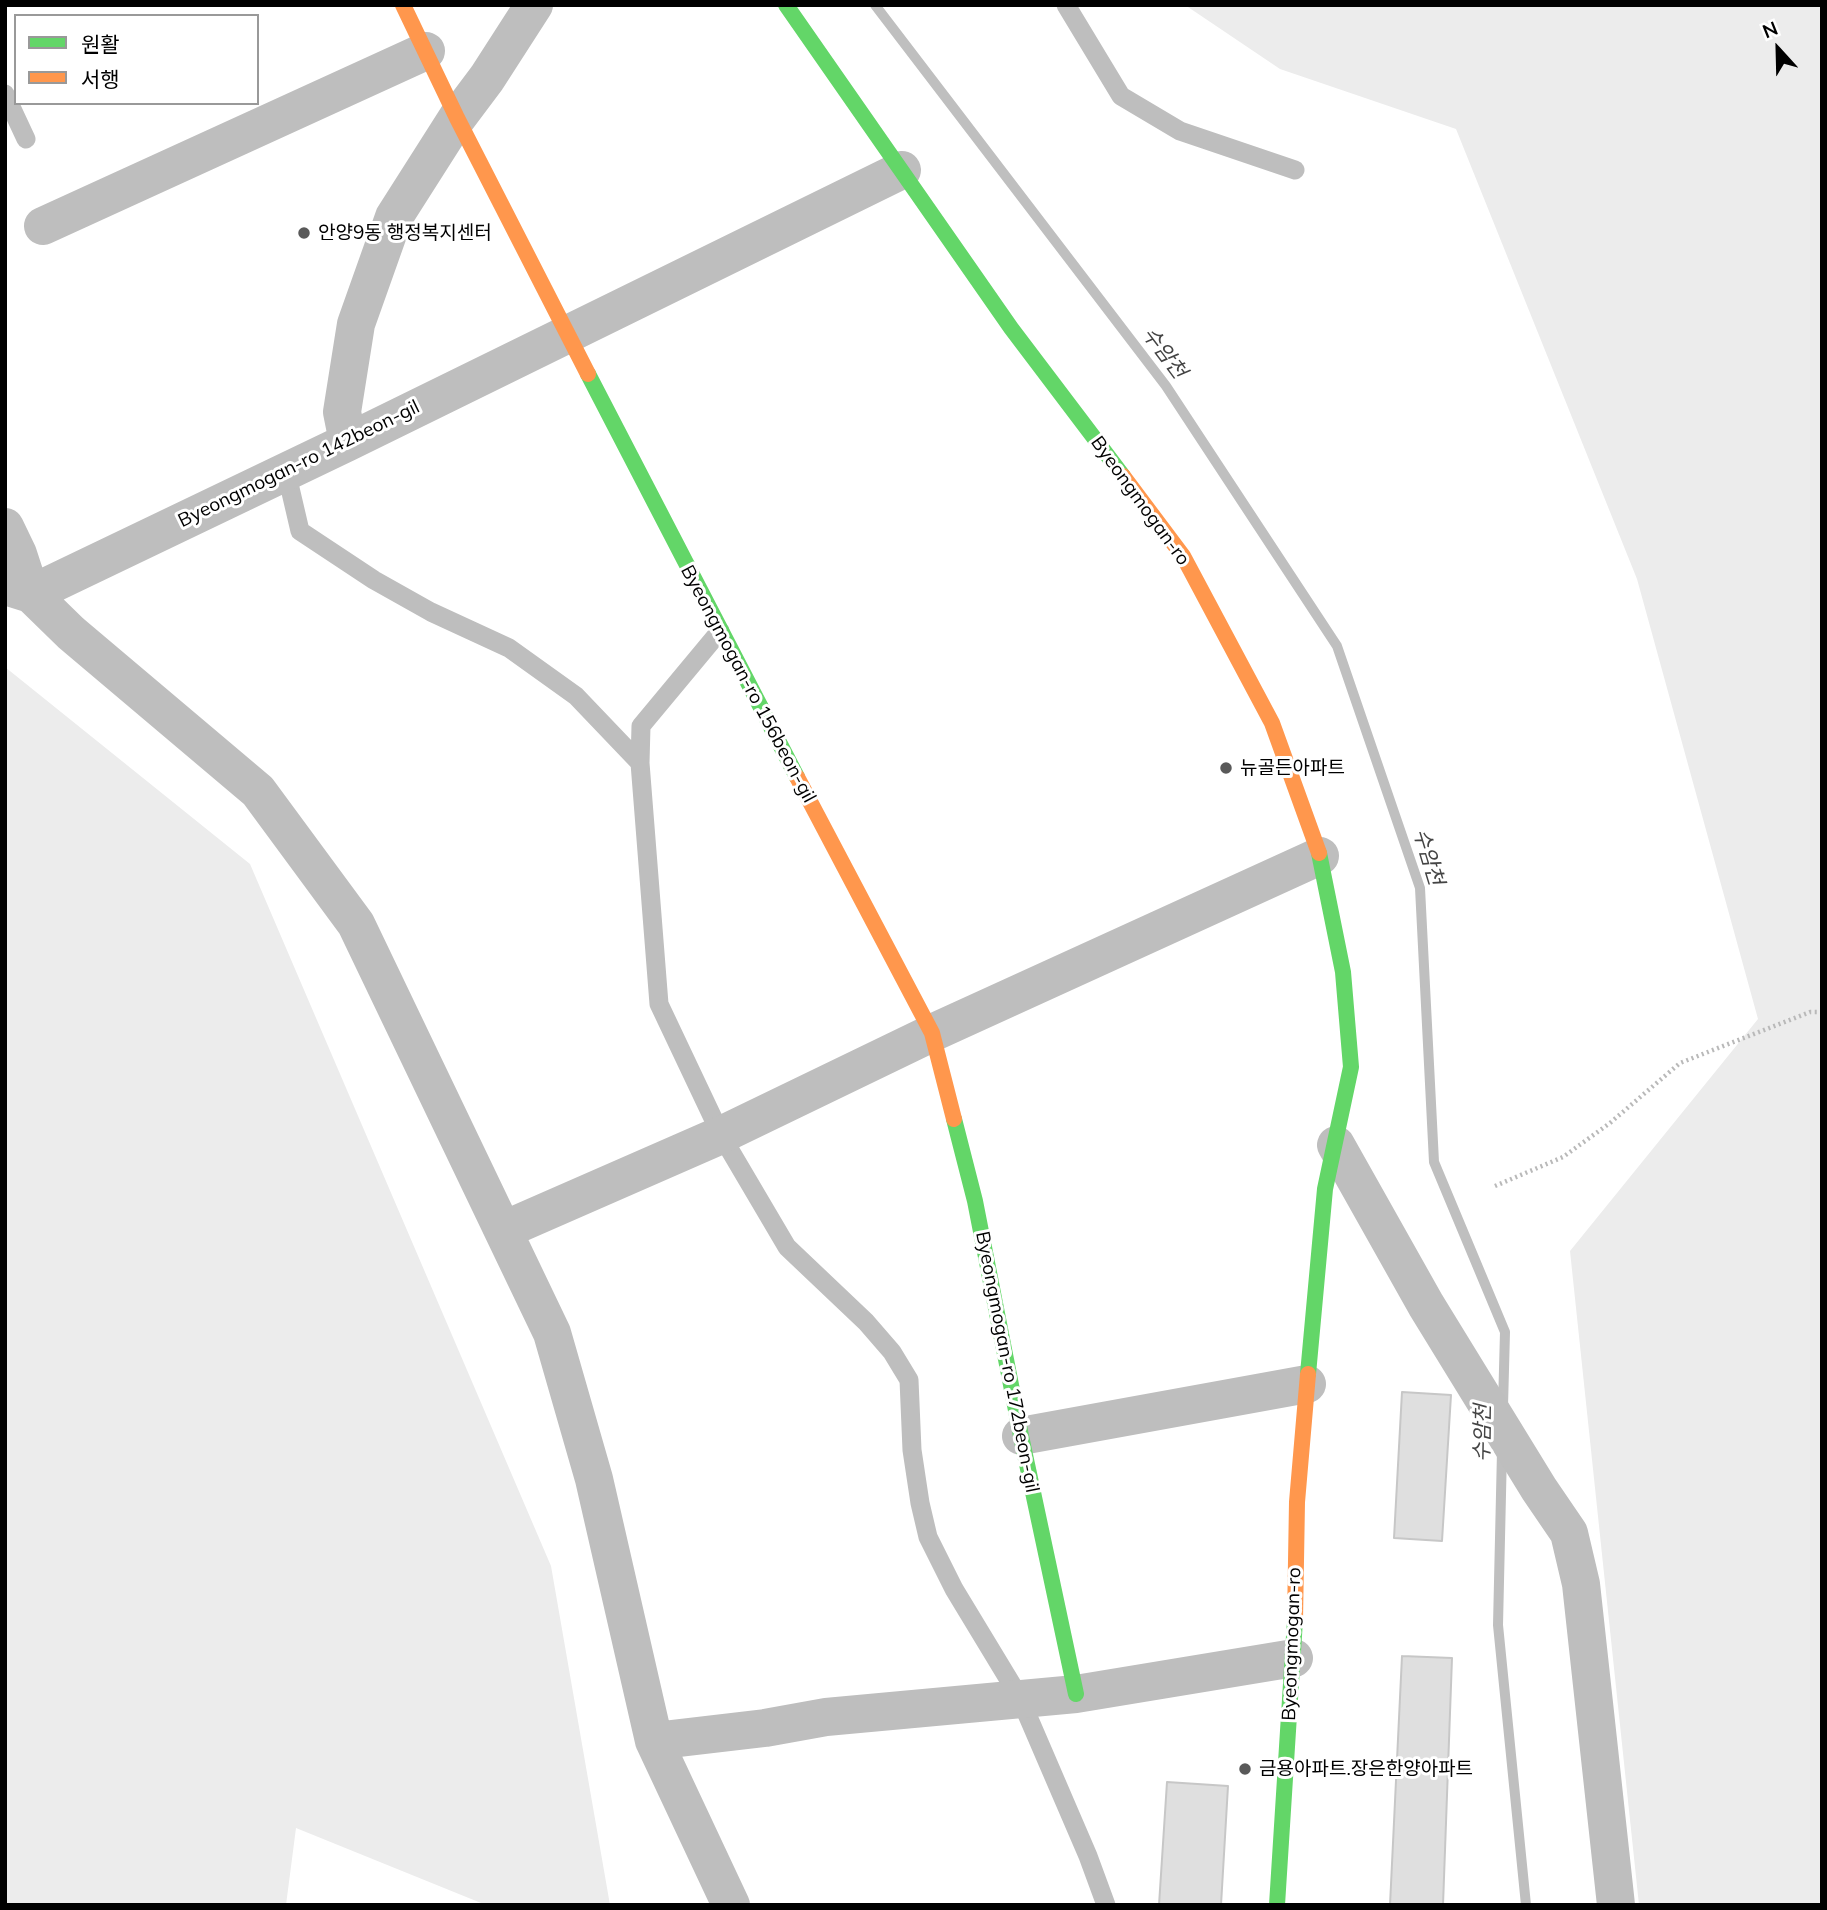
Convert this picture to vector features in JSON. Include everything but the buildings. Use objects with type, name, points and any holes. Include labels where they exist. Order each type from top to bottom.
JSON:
[{"type":"street","points":[[403,5],[457,118],[568,334]]},
{"type":"street","points":[[348,442],[342,412],[356,324],[394,217],[534,5]]},
{"type":"street","name":"Byeongmogan-ro","points":[[786,5],[1011,328],[1183,556],[1272,723],[1320,856],[1343,972],[1351,1067],[1325,1189],[1307,1384],[1297,1502],[1294,1658],[1277,1905]]},
{"type":"street","points":[[43,226],[426,51]]},
{"type":"street","name":"Byeongmogan-ro 142beon-gil","points":[[18,590],[348,442],[902,170]]},
{"type":"street","name":"Byeongmogan-ro 156beon-gil","points":[[568,334],[720,631],[932,1033]]},
{"type":"street","points":[[5,527],[18,554],[18,590],[258,791],[356,923],[552,1333],[594,1479],[654,1741],[731,1905]]},
{"type":"street","points":[[504,1230],[721,1135],[932,1033],[1320,856]]},
{"type":"street","name":"Byeongmogan-ro 172beon-gil","points":[[932,1033],[975,1201],[1021,1436],[1076,1694]]},
{"type":"street","points":[[1336,1145],[1426,1305],[1539,1489],[1569,1532],[1581,1584],[1616,1905]]},
{"type":"street","points":[[1021,1436],[1307,1384]]},
{"type":"street","points":[[654,1741],[765,1728],[826,1717],[1076,1694],[1294,1658]]},
{"type":"lane","points":[[1066,5],[1121,96],[1180,131],[1295,170]]},
{"type":"lane","points":[[5,94],[26,139]]},
{"type":"lane","points":[[286,471],[300,531],[374,580],[432,612],[509,648],[576,696],[640,763]]},
{"type":"lane","points":[[720,631],[641,726],[640,763],[659,1004],[721,1135],[788,1247],[866,1322],[892,1352],[909,1380],[912,1450],[928,1537],[954,1589],[1020,1698],[1088,1856],[1106,1905]]},
{"type":"path","points":[[1495,1186],[1563,1157],[1610,1123],[1680,1063],[1810,1012],[1822,1012]]},
{"type":"shaded area","points":[[1185,5],[1822,5],[1822,1905],[1639,1905],[1570,1251],[1758,1019],[1637,579],[1456,129],[1280,69]]},
{"type":"shaded area","points":[[5,667],[250,864],[551,1566],[610,1905],[486,1905],[296,1828],[286,1905],[5,1905]]},
{"type":"waterway","name":"수암천","points":[[875,5],[1166,386],[1337,646],[1420,888],[1434,1162],[1505,1332],[1503,1406]]},
{"type":"waterway","name":"수암천","points":[[1502,1451],[1498,1625],[1526,1905]]},
{"type":"traffic: fast","points":[[786,5],[1011,328],[1123,476]]},
{"type":"traffic: fast","points":[[588,374],[797,777]]},
{"type":"traffic: fast","points":[[1308,1374],[1325,1189],[1351,1067],[1343,972],[1319,853]]},
{"type":"traffic: fast","points":[[954,1119],[975,1201],[1021,1436],[1076,1694]]},
{"type":"traffic: fast","points":[[1277,1905],[1295,1620]]},
{"type":"traffic: slow","points":[[403,5],[457,118],[588,374]]},
{"type":"traffic: slow","points":[[1123,476],[1183,556],[1272,723],[1319,853]]},
{"type":"traffic: slow","points":[[797,777],[932,1033],[954,1119]]},
{"type":"traffic: slow","points":[[1295,1620],[1297,1502],[1308,1374]]},
{"type":"place","name":"안양9동 행정복지센터","points":[[304,233]]},
{"type":"place","name":"뉴골든아파트","points":[[1226,768]]},
{"type":"place","name":"금용아파트.장은한양아파트","points":[[1245,1769]]}]
